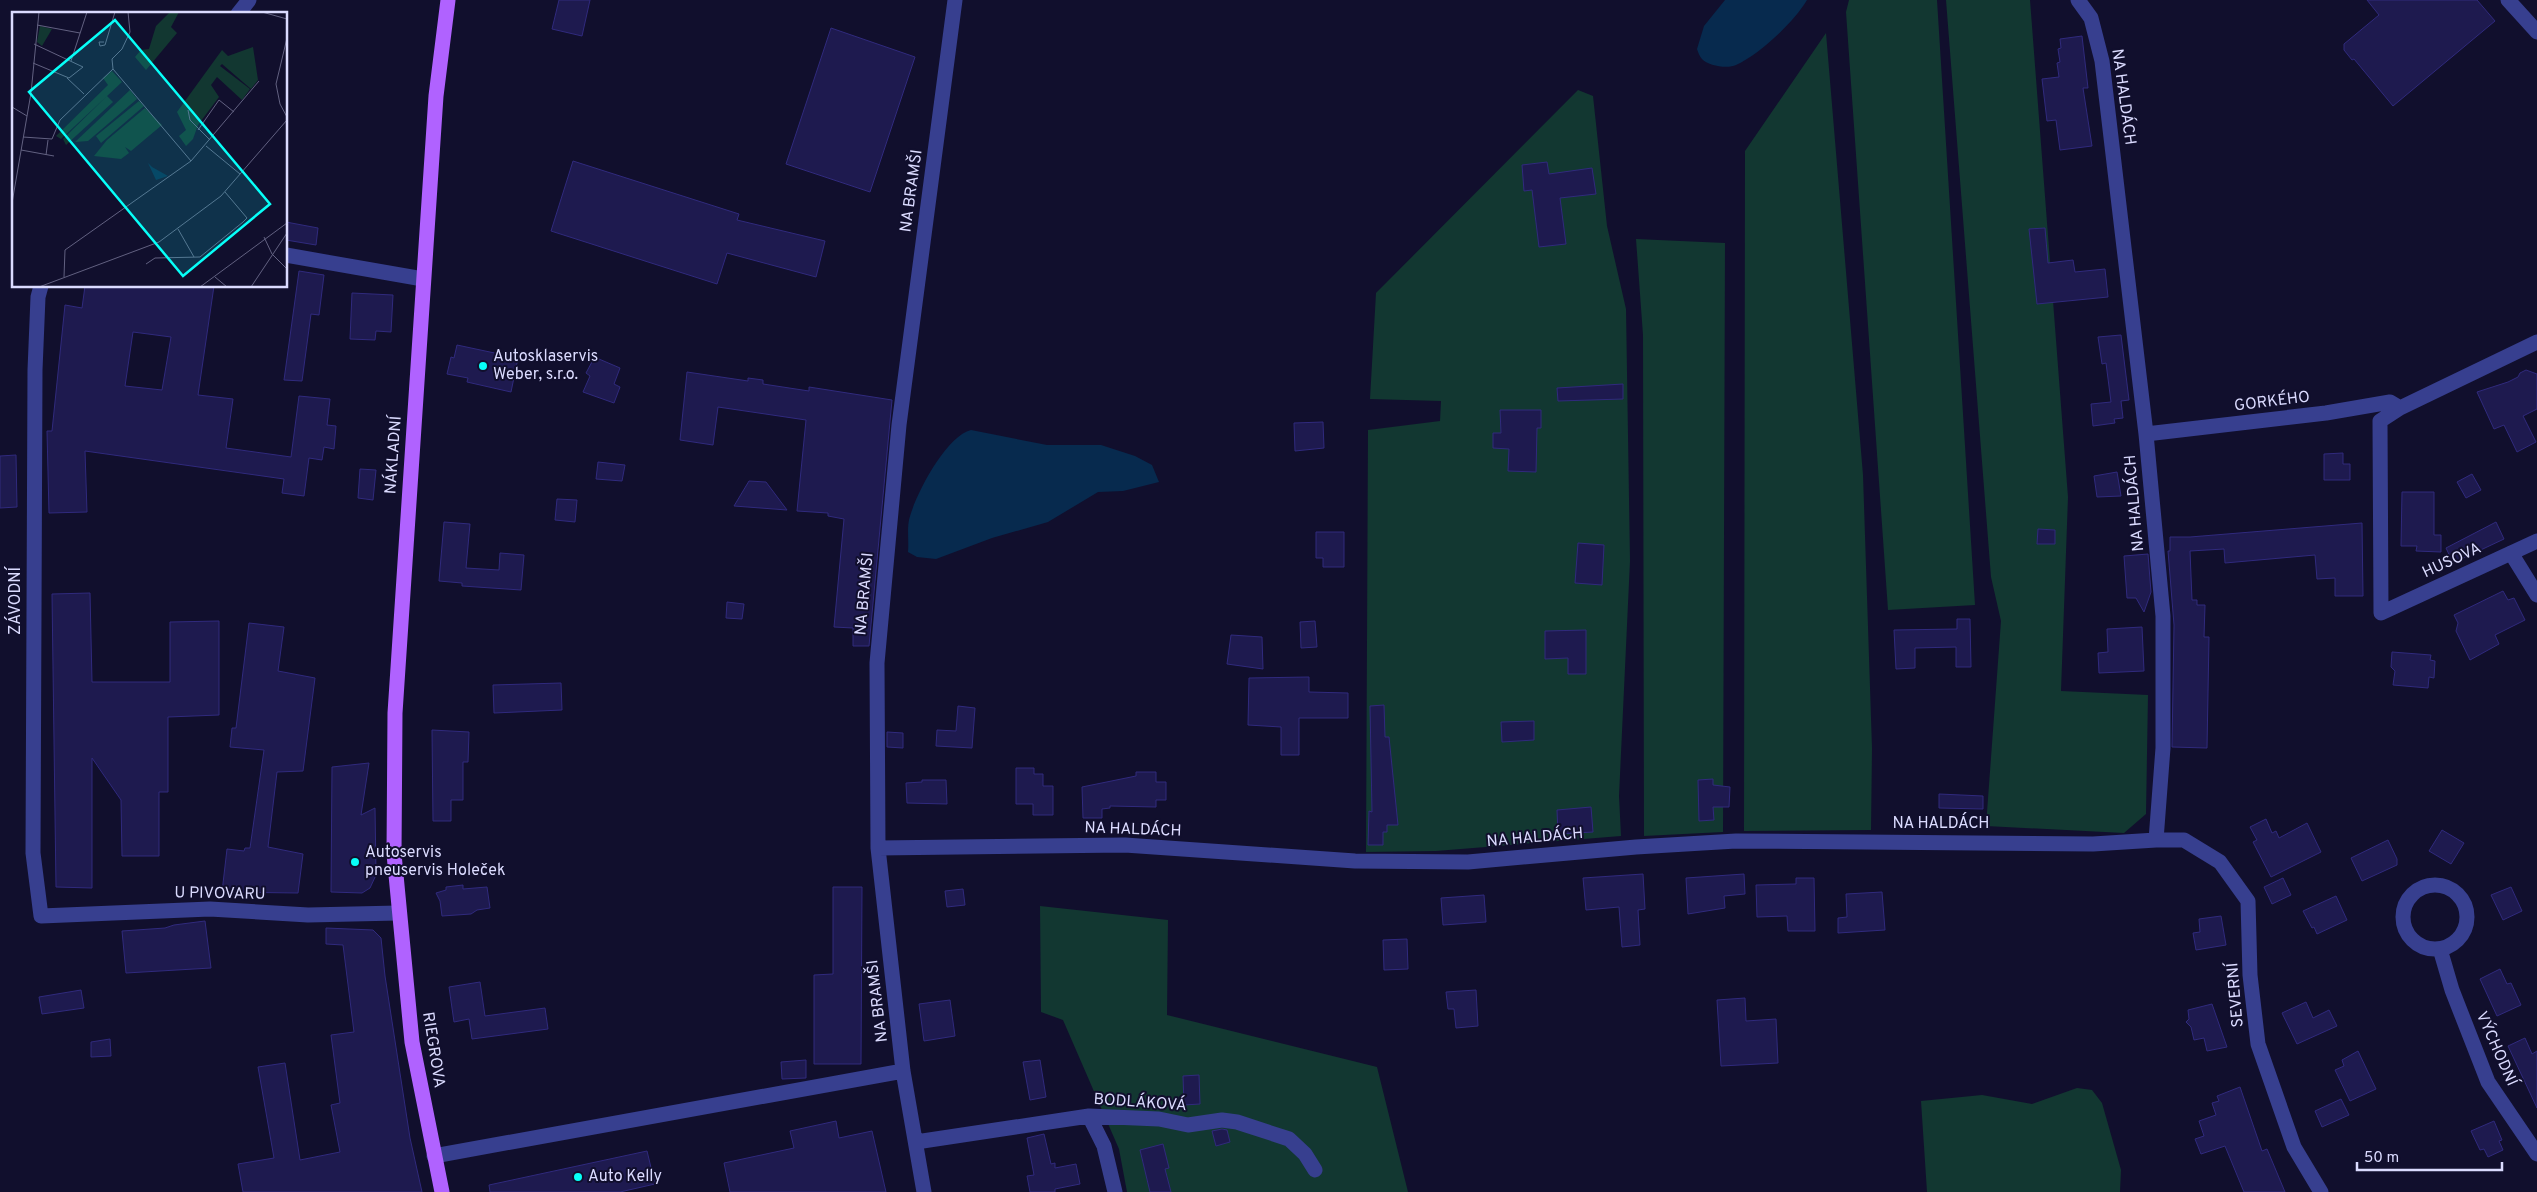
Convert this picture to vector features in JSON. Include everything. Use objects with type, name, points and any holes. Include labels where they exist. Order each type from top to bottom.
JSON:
[{"type":"main road","name":"NÁKLADNÍ","points":[[398,913],[394,854],[395,713],[423,279],[440,59],[448,0]]},
{"type":"main road","name":"RIEGROVA","points":[[398,913],[412,1042],[442,1192]]},
{"type":"street","points":[[240,12],[249,0]]},
{"type":"street","name":"NA BRAMŠI","points":[[924,1192],[904,1071],[878,848],[877,663],[889,521],[915,300],[955,0]]},
{"type":"street","name":"NA HALDÁCH","points":[[878,848],[1124,845],[1355,861],[1468,862],[1636,847],[1736,841],[2093,844],[2156,840],[2163,748],[2162,616],[2146,434],[2102,61],[2091,18],[2078,0]]},
{"type":"street","points":[[2508,0],[2537,32]]},
{"type":"street","points":[[288,255],[423,279]]},
{"type":"street","name":"ZÁVODNÍ","points":[[40,288],[38,297],[35,370],[33,853],[41,916]]},
{"type":"street","points":[[2400,408],[2537,342]]},
{"type":"street","name":"GORKÉHO","points":[[2146,434],[2326,413],[2390,402],[2400,408]]},
{"type":"street","name":"HUSOVA","points":[[2400,408],[2380,421],[2380,613],[2537,541]]},
{"type":"street","points":[[2511,553],[2537,595]]},
{"type":"street","name":"SEVERNÍ","points":[[2156,840],[2184,840],[2220,862],[2248,901],[2250,975],[2258,1044],[2294,1147],[2321,1192]]},
{"type":"street","points":[[2430,885],[2444,886],[2459,895],[2466,908],[2467,923],[2457,941],[2440,949],[2429,949],[2416,943],[2406,932],[2402,918],[2406,903],[2415,892],[2430,885]]},
{"type":"street","name":"U PIVOVARU","points":[[41,916],[210,909],[308,915],[398,913]]},
{"type":"street","name":"VÝCHODNÍ","points":[[2440,949],[2452,990],[2488,1082],[2537,1154]]},
{"type":"street","points":[[434,1156],[904,1071]]},
{"type":"street","points":[[1089,1116],[1104,1146],[1115,1192]]},
{"type":"street","name":"BODLÁKOVÁ","points":[[916,1142],[1089,1116],[1158,1119],[1188,1125],[1222,1120],[1238,1122],[1289,1139],[1305,1154],[1316,1170]]},
{"type":"green space","points":[[1849,0],[1937,0],[1975,605],[1888,610],[1846,12]]},
{"type":"green space","points":[[1946,0],[2030,0],[2068,497],[2061,691],[2148,695],[2146,814],[2124,833],[1986,826],[2001,621],[1991,577]]},
{"type":"green space","points":[[1826,33],[1863,475],[1872,748],[1871,830],[1744,831],[1745,151]]},
{"type":"green space","points":[[1578,90],[1593,96],[1607,226],[1626,309],[1630,561],[1619,796],[1621,836],[1436,851],[1366,852],[1368,430],[1440,421],[1441,401],[1370,399],[1376,293]]},
{"type":"green space","points":[[1636,239],[1725,243],[1723,832],[1644,836],[1643,335]]},
{"type":"green space","points":[[1040,906],[1168,920],[1167,1015],[1377,1067],[1408,1192],[1127,1192],[1119,1149],[1063,1020],[1041,1012]]},
{"type":"green space","points":[[2077,1088],[2092,1090],[2102,1103],[2121,1170],[2120,1192],[1927,1192],[1921,1101],[1982,1095],[2032,1104]]},
{"type":"water","points":[[1725,0],[1807,0],[1794,18],[1766,45],[1736,65],[1723,67],[1705,61],[1697,49],[1704,26]]},
{"type":"water","points":[[971,430],[1047,445],[1101,445],[1135,456],[1152,465],[1159,482],[1123,491],[1098,492],[1048,522],[992,538],[936,559],[917,557],[908,552],[909,520],[912,509],[925,482],[942,455],[961,435]]},
{"type":"building","points":[[559,0],[590,0],[582,36],[552,29]]},
{"type":"building","points":[[2367,0],[2477,0],[2495,21],[2393,106],[2354,59],[2352,60],[2344,50],[2344,44],[2379,15]]},
{"type":"building","points":[[831,28],[915,57],[870,192],[786,164]]},
{"type":"building","points":[[2082,36],[2088,88],[2083,88],[2092,146],[2060,150],[2056,120],[2047,121],[2042,79],[2059,77],[2057,63],[2060,62],[2058,49],[2061,48],[2060,39]]},
{"type":"building","points":[[573,161],[739,214],[737,220],[825,241],[816,277],[727,253],[717,284],[551,231]]},
{"type":"building","points":[[1547,162],[1549,174],[1592,168],[1596,194],[1560,198],[1566,244],[1539,247],[1532,190],[1524,191],[1522,165]]},
{"type":"building","points":[[288,222],[318,228],[316,245],[288,240]]},
{"type":"building","points":[[2045,228],[2048,263],[2073,260],[2075,272],[2105,269],[2108,297],[2037,304],[2029,229]]},
{"type":"building","points":[[299,271],[324,275],[319,315],[311,314],[302,381],[284,380]]},
{"type":"building","points":[[85,288],[214,288],[198,395],[233,399],[226,448],[291,457],[299,396],[330,399],[327,425],[336,426],[334,449],[324,447],[322,460],[309,458],[304,496],[282,493],[284,479],[85,451],[87,512],[49,513],[47,431],[52,431],[65,305],[82,308]],"holes":[[[133,332],[171,337],[162,390],[125,386]]]},
{"type":"building","points":[[352,293],[393,295],[391,332],[376,331],[375,340],[350,339]]},
{"type":"building","points":[[2121,335],[2129,400],[2121,401],[2123,418],[2114,419],[2115,423],[2093,426],[2091,404],[2111,402],[2106,363],[2102,364],[2098,337]]},
{"type":"building","name":"Autosklaservis Weber, s.r.o.","points":[[457,345],[518,358],[511,392],[467,382],[468,378],[447,374],[451,357],[454,358]]},
{"type":"building","points":[[599,359],[620,368],[614,384],[620,387],[614,403],[583,392],[590,376],[586,373],[593,360],[597,362]]},
{"type":"building","points":[[2526,370],[2537,374],[2537,409],[2523,416],[2536,442],[2517,452],[2504,425],[2494,429],[2477,392],[2508,382]]},
{"type":"building","points":[[687,372],[748,381],[748,378],[763,380],[763,384],[809,391],[809,387],[892,400],[869,646],[853,646],[853,628],[834,627],[844,519],[828,516],[828,513],[797,511],[806,420],[718,407],[713,445],[680,440]]},
{"type":"building","points":[[1623,384],[1623,399],[1558,401],[1557,388]]},
{"type":"building","points":[[1500,410],[1541,410],[1541,428],[1537,428],[1536,472],[1508,471],[1509,449],[1493,448],[1493,433],[1501,433]]},
{"type":"building","points":[[1323,422],[1324,448],[1295,451],[1294,423]]},
{"type":"building","points":[[2343,453],[2343,464],[2350,464],[2350,480],[2324,480],[2324,454]]},
{"type":"building","points":[[16,455],[17,507],[0,508],[0,456]]},
{"type":"building","points":[[598,462],[625,465],[622,481],[596,479]]},
{"type":"building","points":[[360,469],[376,470],[373,500],[358,498]]},
{"type":"building","points":[[2117,472],[2121,496],[2097,497],[2094,476]]},
{"type":"building","points":[[2472,474],[2481,490],[2466,498],[2457,482]]},
{"type":"building","points":[[749,481],[766,482],[787,510],[734,506]]},
{"type":"building","points":[[2402,492],[2434,492],[2434,535],[2441,535],[2441,552],[2416,551],[2417,546],[2401,546]]},
{"type":"building","points":[[557,499],[577,500],[575,522],[555,520]]},
{"type":"building","points":[[444,522],[470,524],[466,568],[499,570],[500,553],[524,555],[521,590],[462,586],[462,583],[439,581]]},
{"type":"building","points":[[2496,522],[2504,539],[2453,563],[2446,548]]},
{"type":"building","points":[[2362,523],[2363,596],[2335,596],[2335,578],[2317,579],[2315,555],[2225,563],[2224,549],[2190,551],[2192,600],[2197,600],[2197,605],[2205,605],[2204,637],[2209,637],[2207,748],[2172,747],[2174,625],[2168,551],[2170,551],[2170,537]]},
{"type":"building","points":[[2038,529],[2055,530],[2055,544],[2037,544]]},
{"type":"building","points":[[1316,532],[1344,532],[1344,567],[1323,567],[1323,558],[1316,558]]},
{"type":"building","points":[[1578,543],[1604,545],[1602,585],[1575,583]]},
{"type":"building","points":[[2148,554],[2151,592],[2144,612],[2136,598],[2127,598],[2124,556]]},
{"type":"building","points":[[2503,591],[2508,600],[2514,598],[2525,620],[2495,635],[2499,644],[2470,660],[2456,631],[2458,623],[2454,615]]},
{"type":"building","points":[[90,593],[92,682],[170,682],[170,622],[219,621],[219,715],[168,717],[168,792],[159,792],[159,856],[122,856],[121,800],[92,758],[92,888],[56,887],[52,594]]},
{"type":"building","points":[[727,602],[744,604],[742,619],[726,618]]},
{"type":"building","points":[[1957,619],[1970,619],[1971,667],[1956,667],[1956,647],[1915,648],[1915,668],[1896,669],[1894,630],[1957,629]]},
{"type":"building","points":[[1315,621],[1317,647],[1301,648],[1300,622]]},
{"type":"building","points":[[249,623],[284,627],[278,671],[315,678],[303,771],[277,772],[268,847],[303,854],[298,893],[222,892],[227,849],[244,851],[245,848],[250,848],[264,750],[230,747],[232,728],[236,728]]},
{"type":"building","points":[[2142,627],[2144,671],[2099,673],[2098,653],[2108,652],[2107,629]]},
{"type":"building","points":[[1586,630],[1586,674],[1568,674],[1568,658],[1545,659],[1545,631]]},
{"type":"building","points":[[1231,635],[1262,637],[1263,669],[1227,664]]},
{"type":"building","points":[[2392,652],[2431,655],[2430,660],[2435,661],[2434,678],[2429,677],[2428,688],[2393,685],[2395,671],[2391,667]]},
{"type":"building","points":[[1309,677],[1309,692],[1348,693],[1348,718],[1299,718],[1299,755],[1281,755],[1281,727],[1248,725],[1249,678]]},
{"type":"building","points":[[561,683],[562,710],[494,713],[493,685]]},
{"type":"building","points":[[1384,705],[1385,737],[1389,737],[1398,825],[1387,825],[1387,832],[1383,832],[1383,845],[1368,845],[1369,811],[1372,812],[1370,706]]},
{"type":"building","points":[[958,706],[975,708],[972,748],[936,746],[937,730],[956,731]]},
{"type":"building","points":[[1534,721],[1534,740],[1502,742],[1501,722]]},
{"type":"building","points":[[432,730],[469,732],[468,762],[463,762],[463,800],[451,800],[451,821],[433,821]]},
{"type":"building","points":[[887,732],[903,733],[903,748],[887,747]]},
{"type":"building","points":[[369,763],[361,815],[375,808],[376,875],[370,888],[362,893],[331,892],[332,767]]},
{"type":"building","points":[[1016,768],[1034,768],[1034,774],[1043,774],[1043,786],[1053,786],[1053,815],[1033,815],[1033,804],[1016,804]]},
{"type":"building","points":[[1136,772],[1156,772],[1156,782],[1166,782],[1166,800],[1156,800],[1156,807],[1110,806],[1110,808],[1102,809],[1102,818],[1083,818],[1082,787],[1136,776]]},
{"type":"building","points":[[1713,779],[1713,785],[1730,787],[1729,807],[1713,807],[1714,820],[1699,821],[1698,780]]},
{"type":"building","points":[[922,780],[946,780],[947,804],[907,803],[906,783],[922,782]]},
{"type":"building","points":[[1939,794],[1983,796],[1983,809],[1939,808]]},
{"type":"building","points":[[1591,807],[1593,832],[1558,834],[1557,810]]},
{"type":"building","points":[[2266,819],[2272,833],[2276,831],[2279,838],[2307,823],[2321,852],[2271,877],[2253,842],[2257,840],[2250,827]]},
{"type":"building","points":[[2442,830],[2464,843],[2451,864],[2429,851]]},
{"type":"building","points":[[2388,840],[2397,859],[2397,865],[2362,881],[2351,858]]},
{"type":"building","points":[[1643,874],[1645,909],[1638,910],[1640,945],[1622,947],[1619,907],[1586,910],[1583,878]]},
{"type":"building","points":[[1744,874],[1745,894],[1724,896],[1725,908],[1688,914],[1686,878]]},
{"type":"building","points":[[1796,878],[1814,878],[1815,931],[1788,931],[1787,916],[1757,917],[1756,885],[1796,884]]},
{"type":"building","points":[[2283,878],[2291,895],[2272,904],[2264,887]]},
{"type":"building","points":[[463,885],[463,889],[487,887],[490,908],[477,910],[471,914],[442,916],[440,901],[436,893],[446,890],[446,887]]},
{"type":"building","points":[[833,887],[862,887],[861,1064],[814,1064],[814,975],[833,974]]},
{"type":"building","points":[[2511,887],[2522,911],[2503,920],[2491,895]]},
{"type":"building","points":[[963,889],[965,905],[947,907],[945,891]]},
{"type":"building","points":[[1882,892],[1885,930],[1838,933],[1838,918],[1847,917],[1846,894]]},
{"type":"building","points":[[1484,895],[1486,922],[1443,925],[1441,898]]},
{"type":"building","points":[[2336,896],[2347,920],[2317,934],[2303,911]]},
{"type":"building","points":[[2221,916],[2226,945],[2196,950],[2193,933],[2200,932],[2199,919]]},
{"type":"building","points":[[205,921],[211,968],[126,973],[122,931],[165,928]]},
{"type":"building","points":[[326,928],[373,930],[381,938],[410,1138],[422,1192],[243,1192],[238,1164],[274,1158],[258,1067],[285,1063],[300,1160],[340,1152],[331,1105],[340,1103],[331,1035],[354,1032],[343,945],[326,944]]},
{"type":"building","points":[[1407,939],[1408,969],[1384,970],[1383,940]]},
{"type":"building","points":[[2500,969],[2507,984],[2511,983],[2521,1005],[2497,1016],[2480,979]]},
{"type":"building","points":[[480,982],[485,1016],[545,1008],[548,1029],[472,1039],[469,1019],[454,1022],[449,987]]},
{"type":"building","points":[[81,990],[84,1008],[42,1014],[39,997]]},
{"type":"building","points":[[1476,990],[1478,1026],[1456,1028],[1454,1009],[1448,1009],[1446,992]]},
{"type":"building","points":[[1745,998],[1746,1021],[1776,1019],[1778,1063],[1721,1066],[1717,1000]]},
{"type":"building","points":[[950,1000],[955,1036],[924,1041],[919,1004]]},
{"type":"building","points":[[2306,1002],[2313,1018],[2329,1010],[2337,1026],[2297,1044],[2282,1013]]},
{"type":"building","points":[[2212,1004],[2227,1047],[2207,1051],[2204,1038],[2194,1040],[2191,1027],[2186,1022],[2189,1019],[2188,1010]]},
{"type":"building","points":[[2525,1038],[2532,1054],[2537,1051],[2537,1108],[2508,1046]]},
{"type":"building","points":[[110,1039],[111,1056],[91,1057],[91,1042]]},
{"type":"building","points":[[2358,1051],[2376,1089],[2350,1101],[2335,1070],[2344,1066],[2342,1060]]},
{"type":"building","points":[[806,1060],[806,1078],[782,1079],[781,1062]]},
{"type":"building","points":[[1040,1060],[1046,1097],[1030,1100],[1023,1062]]},
{"type":"building","points":[[1199,1075],[1200,1104],[1184,1105],[1183,1076]]},
{"type":"building","points":[[2240,1087],[2262,1151],[2267,1149],[2285,1192],[2244,1192],[2225,1146],[2201,1154],[2195,1139],[2204,1136],[2199,1121],[2216,1115],[2212,1103],[2219,1101],[2217,1096]]},
{"type":"building","points":[[2341,1099],[2349,1115],[2322,1127],[2315,1111]]},
{"type":"building","points":[[836,1121],[839,1138],[872,1131],[886,1192],[730,1192],[724,1163],[794,1148],[790,1131]]},
{"type":"building","points":[[2494,1121],[2502,1140],[2499,1141],[2503,1150],[2488,1157],[2484,1149],[2480,1150],[2471,1131]]},
{"type":"building","points":[[1227,1130],[1230,1142],[1216,1146],[1212,1131]]},
{"type":"building","points":[[1044,1134],[1051,1164],[1055,1163],[1055,1168],[1076,1164],[1080,1184],[1055,1189],[1055,1192],[1030,1192],[1027,1176],[1034,1175],[1027,1138]]},
{"type":"building","points":[[1163,1144],[1169,1168],[1165,1169],[1171,1192],[1150,1192],[1140,1150]]},
{"type":"building","points":[[647,1151],[655,1184],[620,1192],[490,1192],[489,1185]]},
{"type":"place","name":"Autosklaservis Weber, s.r.o.","points":[[483,366]]},
{"type":"place","name":"Autoservis pneuservis Holeček","points":[[355,862]]},
{"type":"place","name":"Auto Kelly","points":[[578,1177]]}]
